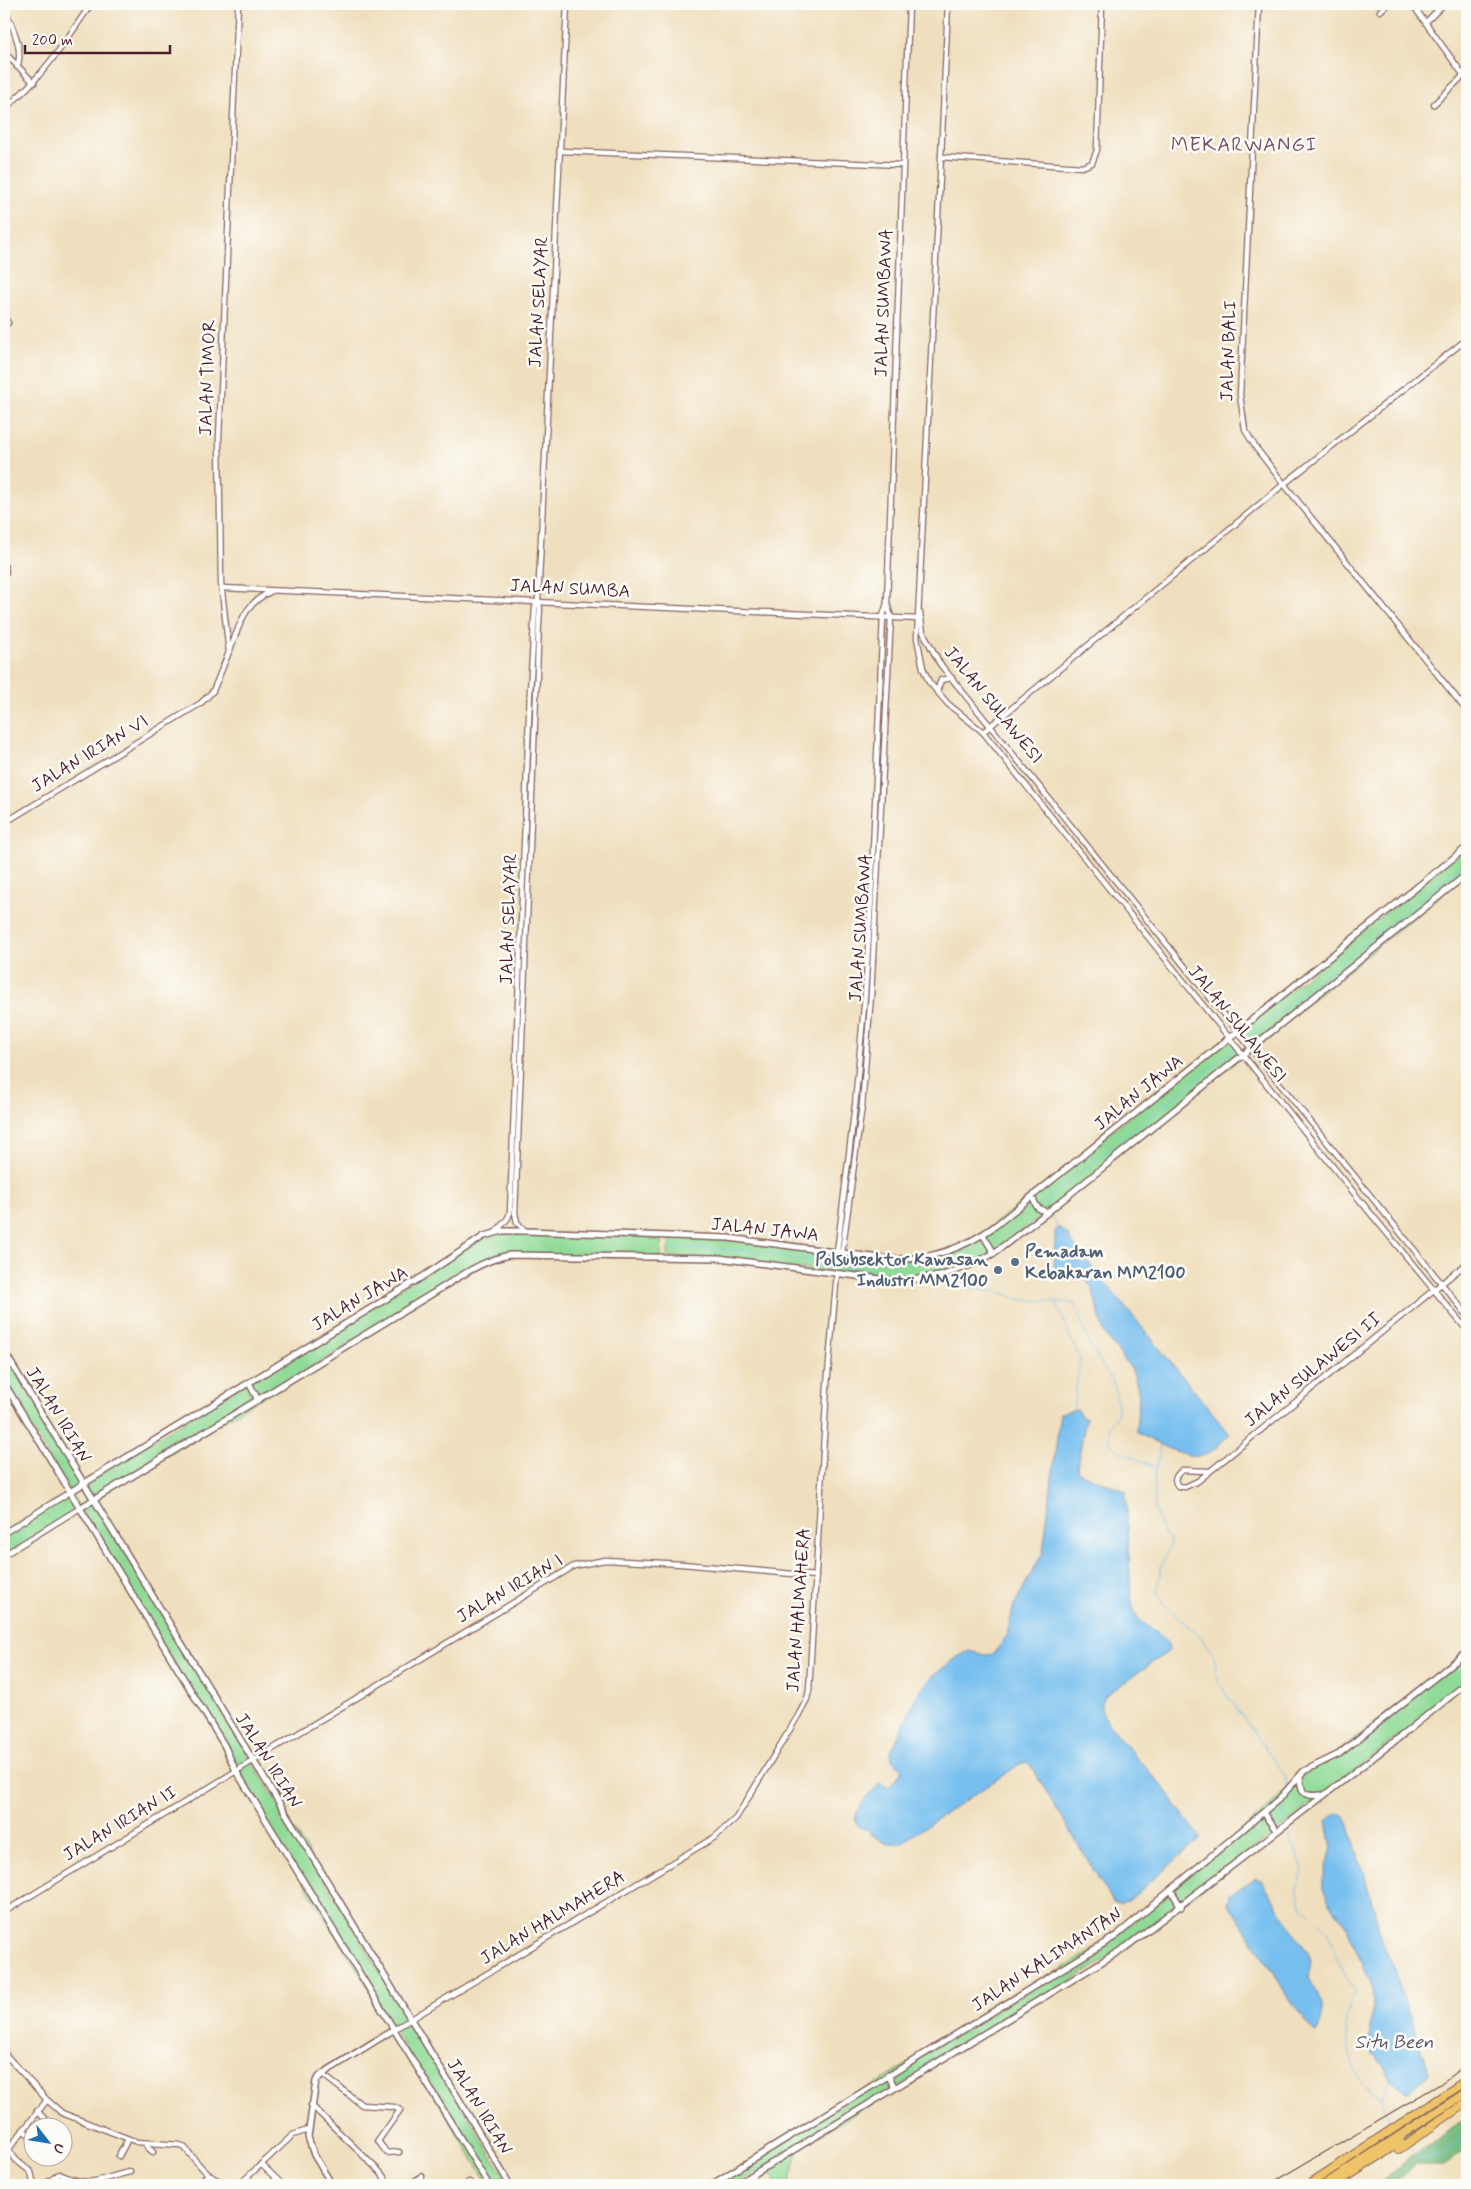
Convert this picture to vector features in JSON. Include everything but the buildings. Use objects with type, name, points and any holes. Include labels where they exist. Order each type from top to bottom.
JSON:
[{"type":"highway","points":[[1308,2185],[1410,2120],[1467,2080]]},
{"type":"highway","points":[[1324,2185],[1467,2092]]},
{"type":"highway","points":[[1334,2185],[1373,2162],[1467,2098]]},
{"type":"highway","points":[[1344,2185],[1467,2102]]},
{"type":"street","points":[[4,109],[34,83],[58,54],[91,4]]},
{"type":"street","name":"JALAN TIMOR","points":[[166,725],[208,698],[219,680],[229,652],[222,588],[220,429],[238,4]]},
{"type":"street","name":"JALAN SELAYAR","points":[[496,1233],[510,1216],[513,1192],[528,840],[535,607],[538,601],[567,4]]},
{"type":"street","name":"JALAN SUMBAWA","points":[[874,898],[872,873],[883,616],[887,603],[909,4]]},
{"type":"street","points":[[920,609],[948,4]]},
{"type":"street","points":[[941,157],[1082,167],[1092,162],[1097,150],[1102,4]]},
{"type":"street","name":"JALAN BALI","points":[[1259,4],[1240,403],[1244,430],[1284,484],[1467,711]]},
{"type":"street","points":[[1380,11],[1388,4]]},
{"type":"street","points":[[1412,4],[1467,80]]},
{"type":"street","points":[[1426,22],[1444,4]]},
{"type":"street","points":[[4,6],[16,41],[19,56],[17,67]]},
{"type":"street","points":[[4,52],[34,83]]},
{"type":"street","points":[[1434,104],[1463,76]]},
{"type":"street","points":[[560,151],[902,165]]},
{"type":"street","points":[[4,317],[8,323]]},
{"type":"street","points":[[983,732],[1284,484],[1467,339]]},
{"type":"street","points":[[4,567],[6,572],[4,576]]},
{"type":"street","name":"JALAN SUMBA","points":[[222,588],[918,619]]},
{"type":"street","points":[[229,652],[246,611],[257,599],[273,590]]},
{"type":"street","name":"JALAN SUMBAWA","points":[[839,1252],[862,1106],[874,898],[878,873],[891,617],[887,603]]},
{"type":"street","name":"JALAN SULAWESI","points":[[920,609],[918,619],[919,653],[923,668],[937,692],[948,704],[983,732],[1367,1209],[1467,1330]]},
{"type":"street","name":"JALAN SULAWESI","points":[[920,609],[923,632],[928,646],[952,678],[1467,1315]]},
{"type":"street","points":[[937,692],[937,687],[941,680],[952,678]]},
{"type":"street","name":"JALAN IRIAN VI","points":[[4,822],[166,725]]},
{"type":"street","name":"JALAN JAWA","points":[[4,1533],[436,1268],[484,1236],[496,1233],[525,1231],[729,1238],[888,1259],[917,1259],[955,1250],[983,1235],[1032,1197],[1240,1033],[1467,847]]},
{"type":"street","points":[[872,873],[878,873]]},
{"type":"street","name":"JALAN JAWA","points":[[4,1555],[453,1282],[499,1257],[510,1255],[719,1258],[895,1280],[924,1279],[959,1270],[994,1253],[1047,1213],[1242,1053],[1467,874]]},
{"type":"street","name":"JALAN SELAYAR","points":[[513,1192],[516,1217],[525,1231]]},
{"type":"street","points":[[1032,1197],[1037,1207],[1047,1213]]},
{"type":"street","points":[[983,1235],[994,1253]]},
{"type":"street","name":"JALAN SULAWESI II","points":[[1208,1471],[1182,1470],[1175,1479],[1175,1482],[1178,1486],[1192,1485],[1467,1263]]},
{"type":"street","name":"JALAN HALMAHERA","points":[[393,2030],[715,1836],[728,1826],[744,1806],[807,1699],[837,1274]]},
{"type":"street","name":"JALAN IRIAN","points":[[4,1351],[510,2185]]},
{"type":"street","name":"JALAN IRIAN","points":[[4,1383],[224,1745],[236,1770],[325,1914],[393,2030],[489,2185]]},
{"type":"street","points":[[249,1383],[258,1400]]},
{"type":"street","name":"JALAN IRIAN I","points":[[252,1761],[552,1579],[584,1563],[604,1560],[674,1563],[816,1576]]},
{"type":"street","name":"JALAN KALIMANTAN","points":[[711,2185],[1116,1936],[1263,1813],[1307,1769],[1318,1766],[1338,1754],[1467,1652]]},
{"type":"street","name":"JALAN KALIMANTAN","points":[[736,2185],[1126,1947],[1181,1907],[1294,1816],[1400,1738],[1467,1683]]},
{"type":"street","name":"JALAN IRIAN II","points":[[4,1912],[252,1761]]},
{"type":"street","points":[[1300,1776],[1301,1788],[1305,1794],[1309,1797],[1322,1795]]},
{"type":"street","points":[[1263,1813],[1276,1830]]},
{"type":"street","points":[[1170,1890],[1181,1907]]},
{"type":"street","points":[[332,2185],[309,2144],[308,2130],[315,2084],[322,2074],[393,2030]]},
{"type":"street","points":[[4,2053],[47,2100],[62,2113],[137,2142],[182,2146],[208,2175],[214,2180],[226,2184],[242,2182],[293,2135],[308,2130]]},
{"type":"street","points":[[322,2074],[362,2105],[394,2107],[400,2110],[378,2141],[387,2153],[398,2152]]},
{"type":"street","points":[[888,2075],[895,2088]]},
{"type":"street","points":[[34,2116],[47,2100]]},
{"type":"street","points":[[311,2105],[383,2175],[390,2185]]},
{"type":"street","points":[[37,2112],[42,2116]]},
{"type":"street","points":[[4,2154],[22,2130]]},
{"type":"street","points":[[119,2156],[128,2139]]},
{"type":"street","points":[[147,2143],[153,2152]]},
{"type":"street","points":[[8,2150],[17,2161],[31,2172],[33,2182],[37,2185]]},
{"type":"street","points":[[261,2164],[283,2185]]},
{"type":"street","points":[[44,2185],[59,2174],[73,2181],[86,2183],[130,2172]]},
{"type":"street","points":[[195,2185],[208,2175]]},
{"type":"street","points":[[409,2185],[422,2176]]},
{"type":"green space","points":[[1467,847],[1467,874],[1252,1048],[1239,1031]]},
{"type":"green space","points":[[1230,1038],[1244,1055],[994,1253],[950,1273],[895,1281],[719,1258],[668,1257],[669,1236],[761,1241],[904,1260],[969,1244]]},
{"type":"green space","points":[[495,1233],[661,1236],[661,1257],[510,1255],[483,1263],[93,1500],[83,1484],[70,1492],[4,1383],[4,1352],[83,1483],[474,1243]]},
{"type":"green space","points":[[70,1492],[80,1508],[4,1555],[4,1532]]},
{"type":"green space","points":[[93,1500],[510,2185],[489,2185],[236,1771],[224,1745],[80,1508]]},
{"type":"green space","points":[[1467,1652],[1467,1681],[1342,1781],[1126,1947],[800,2147],[788,2185],[777,2185],[775,2177],[762,2170],[736,2185],[711,2185],[1116,1936],[1263,1813],[1304,1771],[1325,1762]]},
{"type":"green space","points":[[1467,2119],[1467,2148],[1443,2165],[1416,2165],[1392,2185],[1379,2185],[1409,2158]]},
{"type":"water","points":[[1057,1228],[1060,1228],[1069,1236],[1070,1240],[1230,1434],[1206,1455],[1196,1456],[1179,1452],[1159,1444],[1136,1431],[1139,1397],[1137,1385],[1132,1370],[1104,1333],[1092,1288],[1084,1277],[1077,1275],[1063,1281],[1054,1275],[1055,1233]]},
{"type":"water","points":[[1077,1409],[1080,1415],[1086,1418],[1077,1467],[1078,1472],[1126,1491],[1133,1607],[1139,1619],[1165,1639],[1169,1651],[1106,1695],[1101,1709],[1112,1727],[1170,1795],[1176,1806],[1200,1836],[1200,1839],[1127,1902],[1120,1904],[1113,1902],[1030,1765],[1026,1762],[1020,1764],[901,1843],[885,1843],[856,1824],[857,1813],[867,1797],[880,1783],[889,1788],[903,1769],[892,1760],[891,1752],[915,1699],[925,1684],[959,1656],[969,1651],[986,1655],[994,1654],[1007,1635],[1014,1605],[1043,1552],[1060,1413]]},
{"type":"water","name":"Situ Been","points":[[1337,1813],[1344,1815],[1348,1823],[1376,1914],[1378,1931],[1394,1970],[1429,2073],[1427,2077],[1408,2091],[1404,2091],[1391,2078],[1372,2052],[1370,2042],[1373,1997],[1371,1984],[1348,1929],[1328,1900],[1323,1889],[1323,1880],[1332,1848],[1327,1820]]},
{"type":"water","points":[[1254,1878],[1261,1880],[1311,1960],[1308,1978],[1323,2007],[1318,2031],[1315,2033],[1292,2002],[1228,1903],[1230,1895]]},
{"type":"waterway","points":[[1247,1039],[1467,861]]},
{"type":"waterway","points":[[1047,1205],[1048,1198],[1236,1048]]},
{"type":"waterway","points":[[1052,1215],[1057,1228]]},
{"type":"waterway","points":[[672,1248],[739,1250],[911,1277]]},
{"type":"waterway","points":[[924,1280],[1004,1293],[1019,1299],[1074,1303],[1089,1343],[1115,1387],[1118,1412],[1109,1427],[1110,1443],[1123,1453],[1156,1467],[1154,1486],[1156,1515],[1159,1525],[1170,1540],[1170,1546],[1161,1567],[1157,1591],[1163,1603],[1202,1638],[1214,1655],[1218,1682],[1286,1777],[1286,1787]]},
{"type":"waterway","points":[[1056,1302],[1080,1360],[1073,1410]]},
{"type":"waterway","points":[[1157,1466],[1160,1446]]},
{"type":"waterway","points":[[1284,1796],[1282,1811],[1285,1822]]},
{"type":"waterway","points":[[1286,1826],[1302,1868],[1298,1891],[1301,1905],[1326,1930],[1333,1943],[1335,1955],[1354,1991],[1346,2021],[1347,2040],[1354,2069],[1364,2085],[1381,2097],[1384,2111],[1393,2124]]},
{"type":"waterway","points":[[1227,1891],[1230,1895]]},
{"type":"waterway","points":[[1381,2097],[1391,2078]]},
{"type":"waterway","points":[[1409,2146],[1417,2158],[1431,2157],[1444,2152],[1467,2135]]},
{"type":"railway","points":[[1268,2185],[1440,2084],[1467,2064]]},
{"type":"place","name":"Pemadam Kebakaran MM2100","points":[[1015,1262]]},
{"type":"place","name":"Polsubsektor Kawasan Industri MM2100","points":[[998,1270]]},
{"type":"district","name":"MEKARWANGI","points":[[1244,145]]}]
